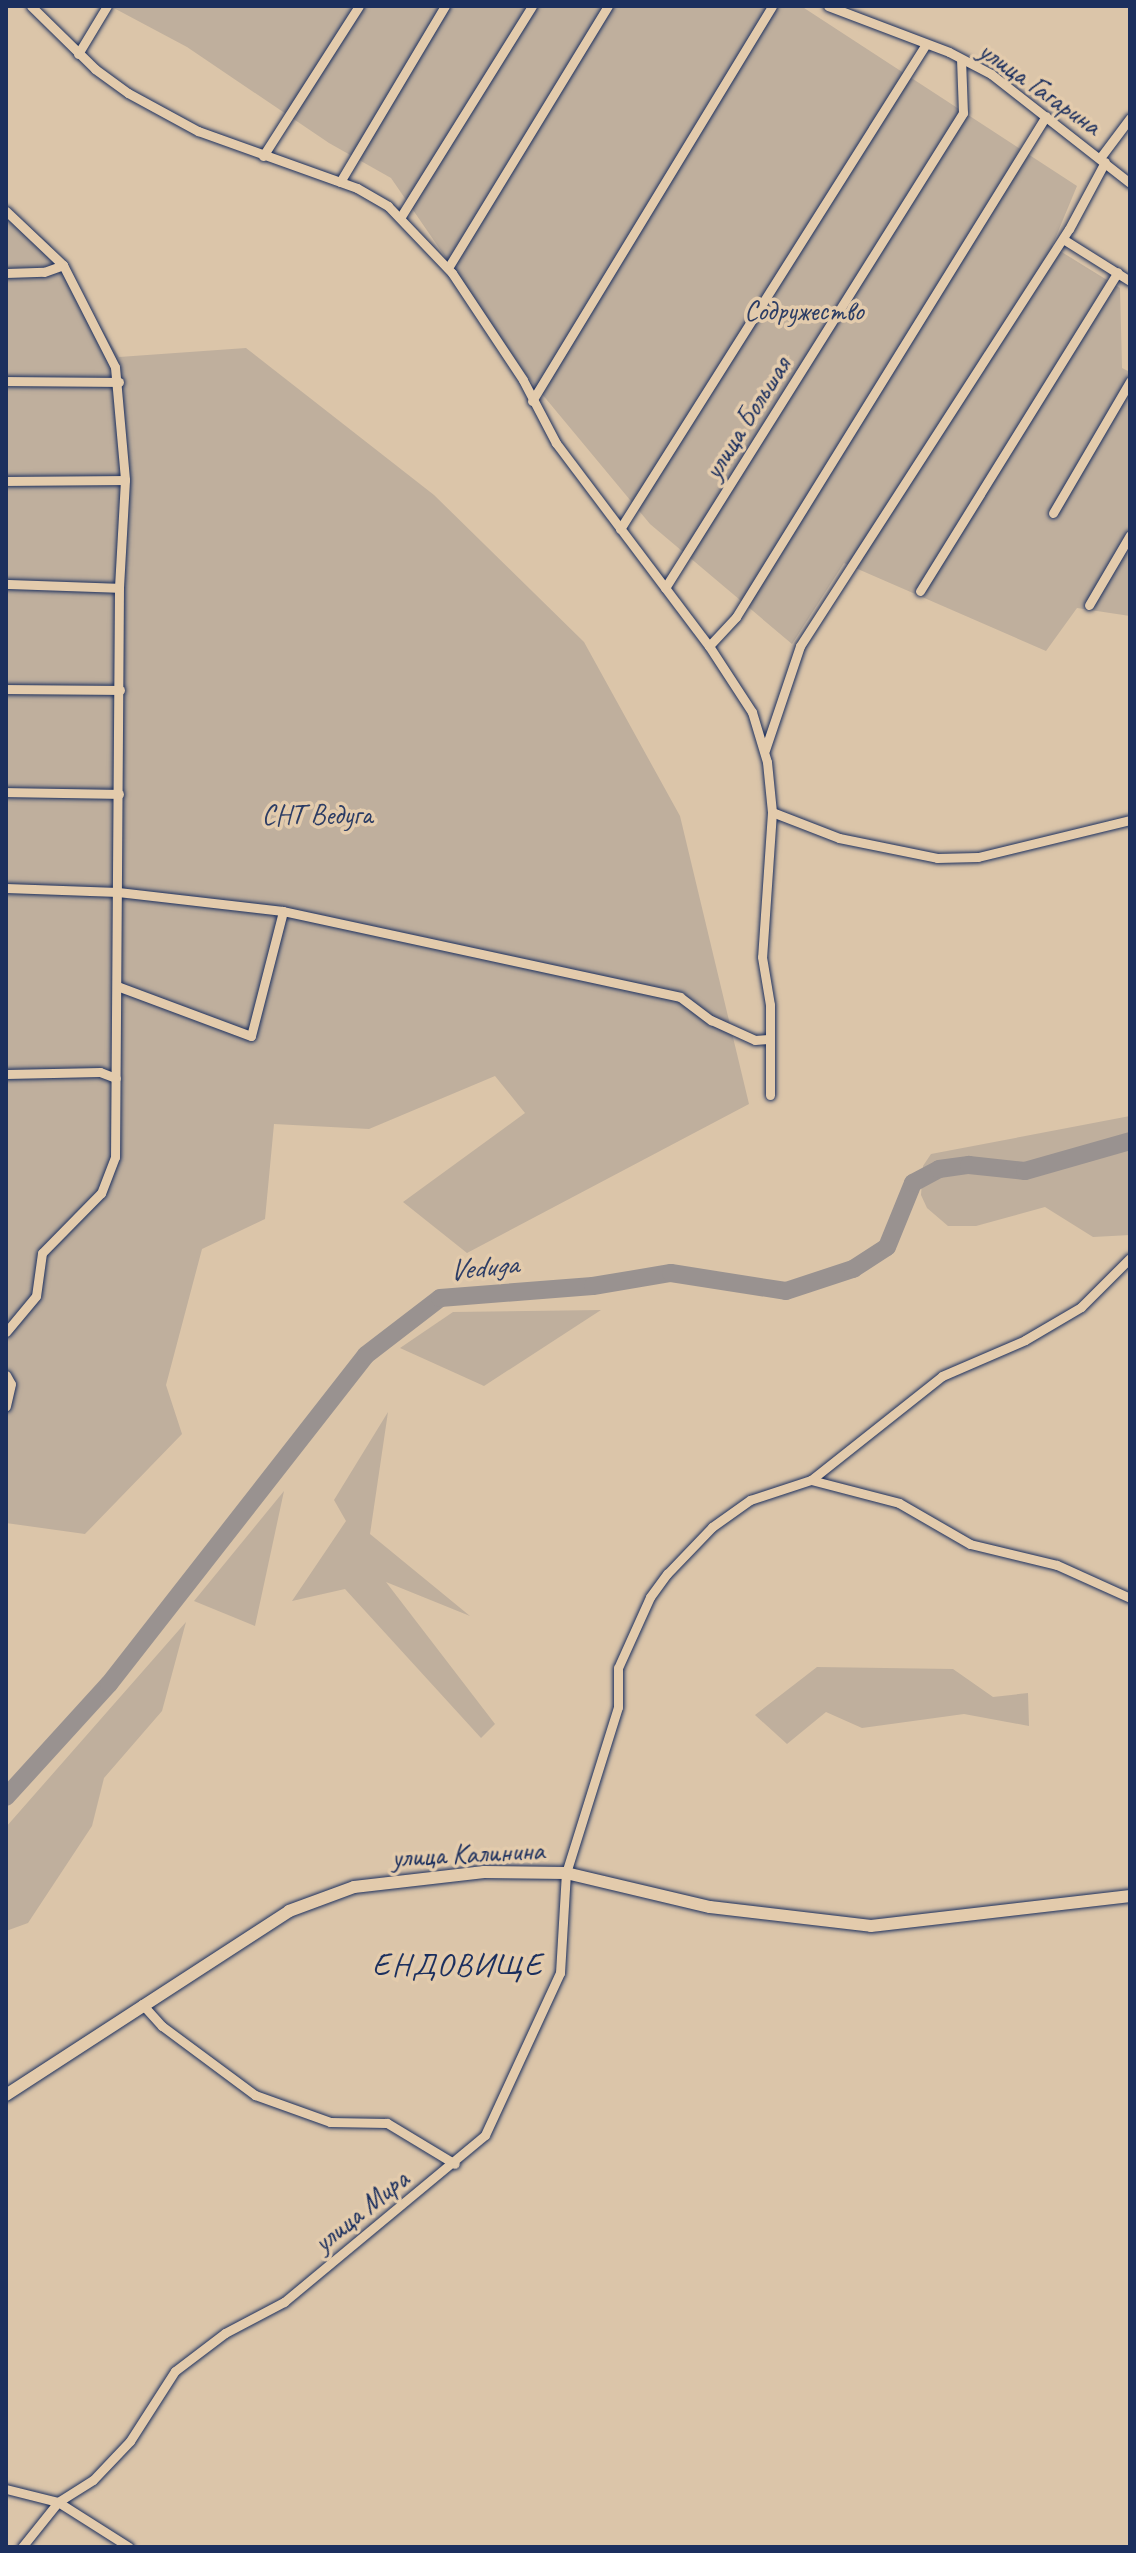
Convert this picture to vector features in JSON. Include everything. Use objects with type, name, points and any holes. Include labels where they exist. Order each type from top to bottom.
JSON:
[{"type":"street","points":[[31,6],[78,54],[128,93],[198,131],[377,198],[400,218],[448,268],[532,401],[620,529],[709,646],[752,712],[765,754],[772,812],[762,957],[770,1005],[770,1095]]},
{"type":"street","points":[[78,54],[107,6]]},
{"type":"street","points":[[263,156],[359,6]]},
{"type":"street","points":[[340,182],[445,6]]},
{"type":"street","points":[[400,218],[532,6]]},
{"type":"street","points":[[448,268],[608,6]]},
{"type":"street","points":[[532,401],[772,6]]},
{"type":"street","name":"улица Гагарина","points":[[828,6],[961,59],[1046,116],[1130,183]]},
{"type":"street","points":[[620,529],[926,44]]},
{"type":"street","name":"улица Большая","points":[[665,588],[963,113],[961,59]]},
{"type":"street","points":[[709,646],[736,617],[1046,116]]},
{"type":"street","points":[[765,754],[800,646],[1063,239],[1102,160],[1130,118]]},
{"type":"street","points":[[6,211],[63,265],[119,382],[125,480],[119,588],[115,1157],[101,1193],[42,1253],[36,1296],[6,1332]]},
{"type":"street","points":[[1063,239],[1130,281]]},
{"type":"street","points":[[6,273],[44,272],[63,265]]},
{"type":"street","points":[[920,591],[1118,272]]},
{"type":"street","points":[[1053,513],[1130,380]]},
{"type":"street","points":[[6,381],[119,382]]},
{"type":"street","points":[[6,481],[125,480]]},
{"type":"street","points":[[1089,605],[1130,535]]},
{"type":"street","points":[[6,584],[119,588]]},
{"type":"street","points":[[6,689],[120,690]]},
{"type":"street","points":[[6,792],[119,794]]},
{"type":"street","points":[[772,812],[839,838],[937,858],[978,857],[1130,820]]},
{"type":"street","points":[[6,888],[118,892],[283,911],[680,997],[711,1020],[755,1040],[768,1039]]},
{"type":"street","points":[[117,986],[251,1036],[283,911]]},
{"type":"street","points":[[6,1074],[100,1072],[116,1078]]},
{"type":"street","points":[[811,1480],[942,1376],[1025,1340],[1081,1307],[1130,1258]]},
{"type":"street","points":[[6,1375],[11,1384],[6,1406]]},
{"type":"street","points":[[811,1480],[899,1503],[970,1544],[1057,1565],[1130,1598]]},
{"type":"street","name":"улица Мира","points":[[22,2547],[58,2502],[93,2480],[130,2441],[175,2371],[199,2351],[284,2302],[455,2164],[485,2135],[560,1973],[566,1873],[618,1707],[618,1668],[650,1597],[712,1527],[750,1500],[811,1480]]},
{"type":"street","name":"улица Калинина","points":[[6,2095],[289,1911],[321,1897],[418,1877],[566,1873],[734,1911],[871,1926],[1130,1896]]},
{"type":"street","points":[[142,2004],[162,2026],[255,2095],[330,2122],[387,2123],[455,2164]]},
{"type":"street","points":[[6,2489],[58,2502],[129,2547]]},
{"type":"green space","name":"Содружество","points":[[110,6],[801,6],[1077,186],[1052,246],[1120,288],[1122,368],[1130,372],[1130,616],[1077,608],[1046,651],[844,563],[792,644],[650,524],[527,376],[391,178],[329,143],[187,47]]},
{"type":"green space","name":"СНТ Ведуга","points":[[6,207],[50,244],[119,357],[246,348],[434,495],[584,642],[680,816],[749,1104],[467,1253],[403,1202],[525,1113],[495,1076],[369,1129],[274,1124],[265,1219],[202,1249],[166,1385],[182,1434],[85,1534],[6,1523]]},
{"type":"green space","points":[[1130,1116],[1130,1235],[1093,1237],[1045,1207],[976,1226],[948,1226],[927,1208],[921,1195],[923,1166],[931,1154]]},
{"type":"green space","points":[[601,1310],[484,1386],[400,1348],[453,1312]]},
{"type":"green space","points":[[388,1412],[370,1534],[470,1616],[386,1582],[495,1724],[481,1738],[345,1589],[292,1601],[346,1521],[334,1500]]},
{"type":"green space","points":[[284,1491],[255,1626],[194,1601]]},
{"type":"green space","points":[[186,1622],[162,1711],[104,1778],[92,1826],[28,1923],[6,1931],[6,1827]]},
{"type":"green space","points":[[817,1667],[953,1669],[993,1697],[1028,1693],[1029,1726],[964,1714],[862,1728],[826,1712],[787,1744],[755,1715]]},
{"type":"waterway","name":"Veduga","points":[[6,1797],[109,1684],[366,1355],[440,1298],[593,1286],[671,1273],[786,1291],[853,1269],[887,1247],[913,1183],[939,1169],[969,1165],[1025,1171],[1130,1141]]},
{"type":"district","name":"ЕНДОВИЩЕ","points":[[458,1965]]}]
